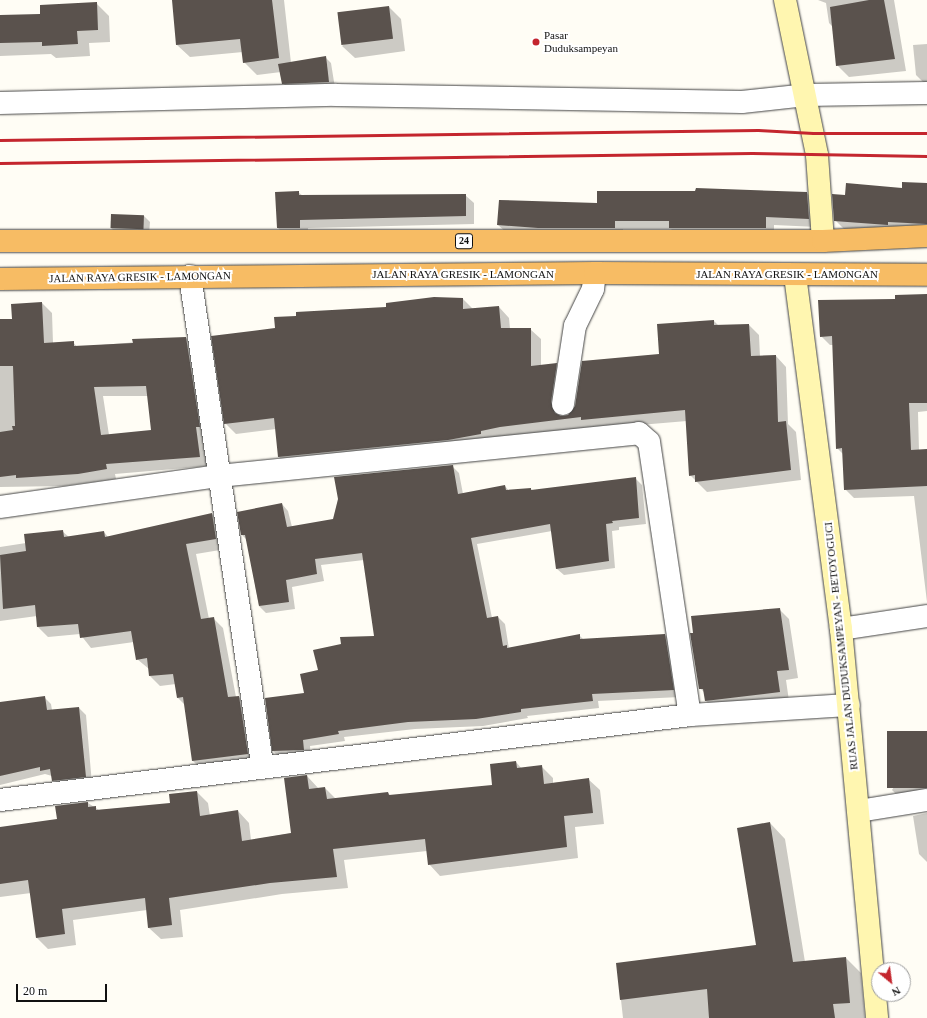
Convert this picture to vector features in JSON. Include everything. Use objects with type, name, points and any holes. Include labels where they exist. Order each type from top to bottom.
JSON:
[{"type":"highway","name":"24","points":[[0,241],[823,241],[927,236]]},
{"type":"highway","name":"JALAN RAYA GRESIK - LAMONGAN","points":[[0,279],[596,273],[927,275]]},
{"type":"main road","points":[[785,0],[806,95],[817,156],[823,241]]},
{"type":"main road","name":"RUAS JALAN DUDUKSAMPEYAN - BETOYOGUCI","points":[[795,275],[841,629],[877,1018]]},
{"type":"street","points":[[0,103],[336,96],[742,102],[806,95],[927,93]]},
{"type":"street","points":[[563,404],[575,326],[593,289],[596,273]]},
{"type":"street","points":[[190,276],[262,766]]},
{"type":"street","points":[[0,507],[219,476],[639,433],[649,442],[690,715]]},
{"type":"street","points":[[841,629],[927,616]]},
{"type":"street","points":[[0,800],[262,766],[658,721],[690,715],[849,705]]},
{"type":"street","points":[[859,811],[927,800]]},
{"type":"building","points":[[172,0],[272,0],[279,58],[243,63],[240,39],[176,45]]},
{"type":"building","points":[[869,0],[884,0],[895,59],[836,66],[830,7]]},
{"type":"building","points":[[97,2],[98,30],[77,31],[78,44],[42,46],[42,42],[0,43],[0,15],[40,14],[40,5]]},
{"type":"building","points":[[389,6],[393,39],[341,45],[337,12]]},
{"type":"building","points":[[326,56],[329,82],[282,84],[278,64]]},
{"type":"building","points":[[902,182],[927,183],[927,224],[888,222],[888,225],[834,221],[832,194],[845,195],[846,183],[902,188]]},
{"type":"building","points":[[696,188],[807,192],[809,219],[766,217],[766,228],[669,228],[669,221],[615,221],[615,228],[538,228],[497,225],[499,200],[597,203],[597,191],[695,191]]},
{"type":"building","points":[[299,191],[299,195],[466,194],[466,216],[300,220],[300,228],[277,228],[275,192]]},
{"type":"building","points":[[111,214],[144,215],[143,229],[111,228]]},
{"type":"building","points":[[927,294],[927,403],[909,403],[911,450],[927,449],[927,486],[844,490],[842,448],[836,449],[832,336],[820,337],[818,300],[895,299],[895,295]]},
{"type":"building","points":[[434,297],[463,298],[463,309],[499,306],[501,328],[531,328],[531,366],[557,363],[551,402],[555,413],[561,416],[568,415],[575,406],[582,361],[659,354],[657,324],[714,320],[714,325],[749,324],[751,356],[776,355],[778,422],[786,421],[791,470],[695,482],[695,475],[689,476],[685,410],[581,420],[581,417],[500,427],[481,431],[481,434],[448,440],[278,457],[274,418],[224,424],[211,336],[275,328],[274,317],[296,316],[296,312],[386,307],[386,303]]},
{"type":"building","points":[[42,302],[44,343],[74,341],[74,346],[133,343],[132,339],[186,337],[200,427],[196,427],[200,457],[106,464],[107,469],[78,474],[16,478],[16,475],[0,477],[0,432],[13,430],[12,426],[15,426],[13,366],[0,366],[0,319],[12,319],[11,304]],"holes":[[[146,386],[151,430],[101,435],[94,387]]]},
{"type":"building","points":[[453,465],[458,494],[505,485],[506,490],[531,488],[531,490],[636,477],[639,518],[612,521],[613,523],[606,524],[609,561],[556,569],[550,524],[471,538],[487,618],[498,616],[503,646],[507,645],[507,648],[580,634],[580,639],[665,634],[674,690],[592,694],[593,701],[521,709],[521,712],[476,719],[408,722],[338,731],[339,734],[303,740],[304,750],[272,751],[265,698],[304,693],[300,674],[318,670],[313,650],[341,644],[340,637],[374,636],[362,553],[315,559],[317,574],[286,580],[289,602],[259,606],[245,535],[241,535],[237,512],[282,503],[287,527],[333,519],[338,499],[334,477]]},
{"type":"building","points":[[212,513],[216,539],[186,544],[201,619],[214,617],[228,697],[239,696],[248,754],[192,761],[183,697],[177,698],[173,674],[149,676],[147,658],[136,660],[131,631],[80,638],[78,624],[37,627],[35,605],[3,609],[0,555],[26,551],[24,534],[63,530],[64,537],[104,531],[105,537]]},
{"type":"building","points":[[780,608],[789,670],[777,671],[780,692],[705,701],[703,689],[699,689],[690,633],[693,633],[691,616]]},
{"type":"building","points":[[45,696],[47,710],[79,707],[86,777],[52,781],[50,769],[40,771],[40,767],[0,776],[0,702]]},
{"type":"building","points":[[887,731],[927,731],[927,788],[887,788]]},
{"type":"building","points":[[516,761],[517,768],[542,765],[544,784],[589,778],[593,813],[564,816],[567,847],[428,865],[425,839],[333,849],[337,877],[270,883],[169,898],[172,925],[148,928],[145,898],[62,909],[65,934],[36,938],[28,880],[0,884],[0,827],[57,819],[55,806],[88,802],[88,807],[96,806],[96,810],[170,803],[169,794],[197,791],[200,816],[238,810],[242,841],[291,833],[284,778],[307,775],[309,789],[325,787],[327,799],[388,792],[389,795],[492,785],[490,764]]},
{"type":"building","points":[[770,822],[793,962],[846,957],[850,1003],[833,1004],[835,1018],[709,1018],[707,989],[620,1000],[616,963],[756,945],[737,828]]},
{"type":"railway","points":[[0,140],[758,130],[813,133],[927,133]]},
{"type":"railway","points":[[0,163],[752,153],[927,156]]},
{"type":"place","name":"Pasar Duduksampeyan","points":[[536,42]]}]
